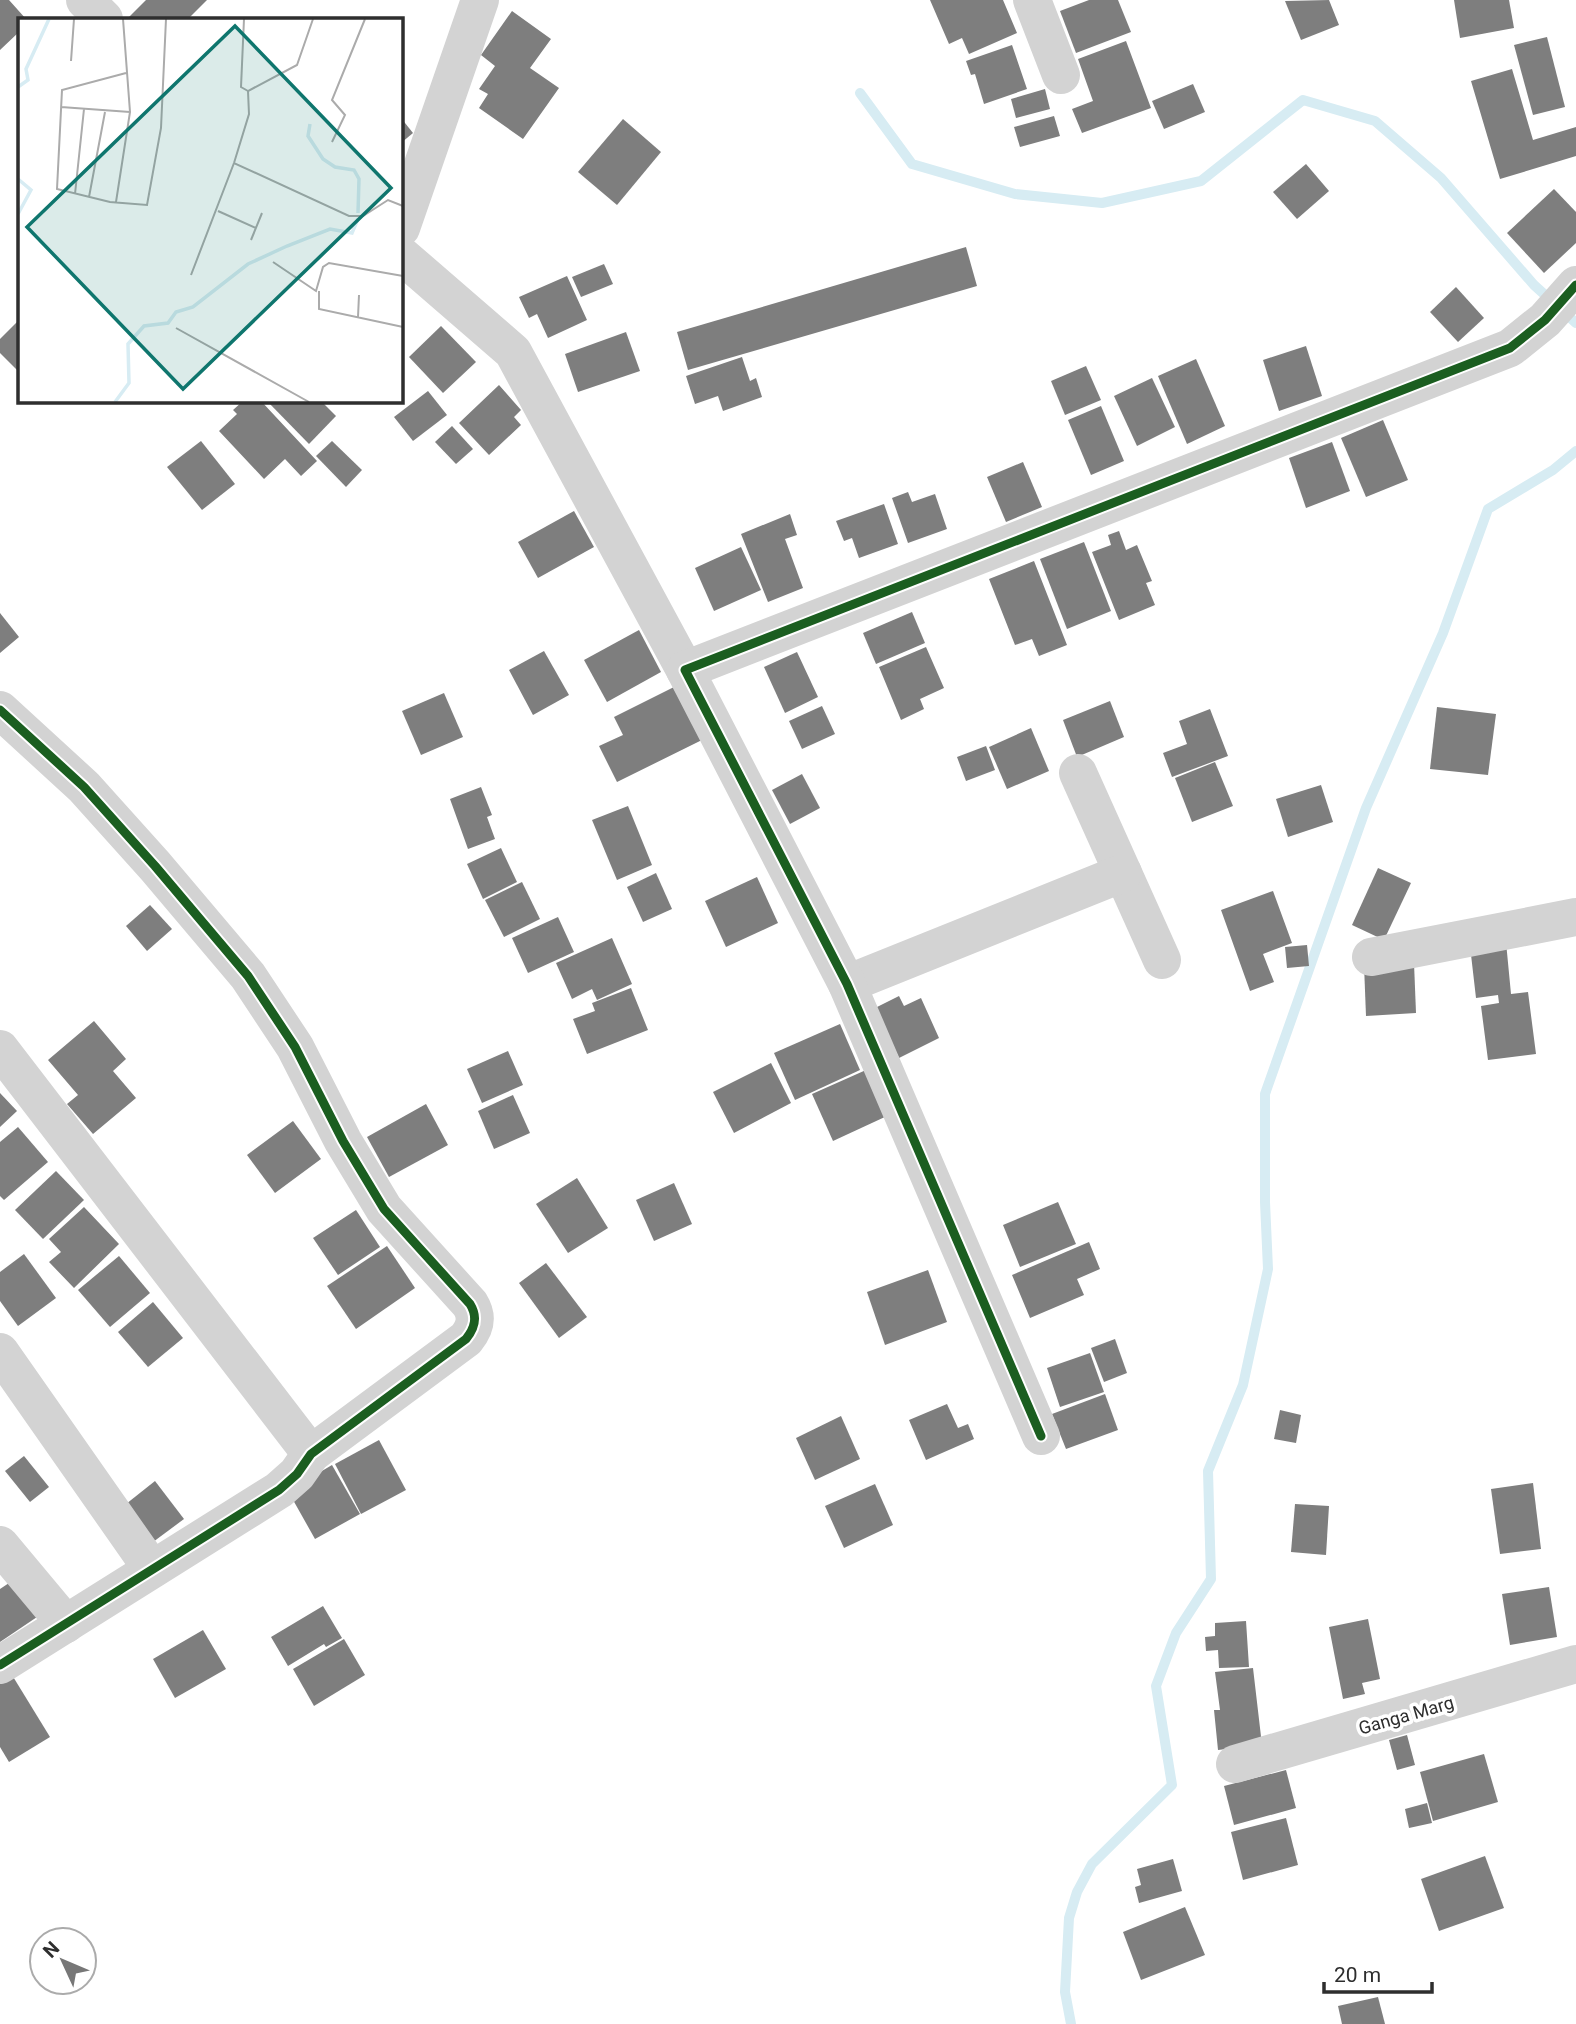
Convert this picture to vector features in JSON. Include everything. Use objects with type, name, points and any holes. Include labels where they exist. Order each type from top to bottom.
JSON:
[{"type":"street","points":[[85,0],[103,18]]},
{"type":"street","points":[[402,225],[480,0]]},
{"type":"street","points":[[1031,0],[1061,75]]},
{"type":"street","points":[[402,256],[513,352],[685,670],[848,984],[1041,1436]]},
{"type":"street","points":[[685,670],[1510,348],[1545,320],[1576,285]]},
{"type":"street","points":[[0,710],[93,797],[248,976],[295,1047],[343,1141],[384,1209],[474,1310],[474,1330],[466,1339],[311,1454],[297,1474],[279,1490],[0,1665]]},
{"type":"street","points":[[1078,773],[1162,960]]},
{"type":"street","points":[[848,984],[1123,873]]},
{"type":"street","points":[[1371,957],[1576,917]]},
{"type":"street","points":[[0,1049],[311,1454]]},
{"type":"street","points":[[0,1352],[152,1569]]},
{"type":"street","points":[[0,1545],[66,1624]]},
{"type":"street","name":"Ganga Marg","points":[[1235,1764],[1576,1664]]},
{"type":"building","points":[[0,0],[9,0],[25,18],[18,18],[18,33],[0,50]]},
{"type":"building","points":[[146,0],[207,0],[189,18],[129,17]]},
{"type":"building","points":[[930,0],[1003,0],[1017,33],[969,54],[962,38],[949,44]]},
{"type":"building","points":[[1089,0],[1118,0],[1131,32],[1076,53],[1060,11]]},
{"type":"building","points":[[1329,0],[1339,25],[1301,40],[1285,1]]},
{"type":"building","points":[[1454,0],[1509,0],[1514,28],[1460,38]]},
{"type":"building","points":[[512,11],[551,39],[530,68],[559,88],[523,139],[479,108],[488,94],[479,89],[495,66],[481,55]]},
{"type":"building","points":[[1547,37],[1565,107],[1533,115],[1514,45]]},
{"type":"building","points":[[1126,41],[1151,108],[1082,133],[1072,109],[1093,101],[1078,59]]},
{"type":"building","points":[[1012,45],[1027,89],[984,104],[975,74],[971,75],[966,61]]},
{"type":"building","points":[[1512,69],[1533,140],[1576,127],[1576,156],[1500,179],[1471,81]]},
{"type":"building","points":[[1193,84],[1205,112],[1164,129],[1152,101]]},
{"type":"building","points":[[1045,89],[1050,109],[1016,118],[1011,99]]},
{"type":"building","points":[[1054,116],[1060,136],[1020,147],[1014,127]]},
{"type":"building","points":[[402,119],[413,133],[402,142]]},
{"type":"building","points":[[623,119],[661,152],[617,205],[578,172]]},
{"type":"building","points":[[1306,164],[1329,191],[1297,219],[1273,192]]},
{"type":"building","points":[[1554,189],[1576,212],[1576,243],[1544,273],[1507,233]]},
{"type":"building","points":[[966,247],[977,286],[688,370],[677,332]]},
{"type":"building","points":[[604,264],[613,284],[581,297],[572,277]]},
{"type":"building","points":[[567,276],[587,320],[548,338],[537,314],[529,318],[519,297]]},
{"type":"building","points":[[1456,287],[1484,318],[1458,342],[1430,312]]},
{"type":"building","points":[[18,321],[18,371],[0,353],[0,339]]},
{"type":"building","points":[[441,326],[476,362],[443,393],[409,357]]},
{"type":"building","points":[[626,332],[640,371],[578,392],[565,354]]},
{"type":"building","points":[[1306,346],[1322,396],[1279,411],[1263,360]]},
{"type":"building","points":[[742,357],[750,381],[756,378],[762,397],[723,411],[718,396],[695,404],[686,376]]},
{"type":"building","points":[[1196,359],[1225,426],[1187,444],[1158,376]]},
{"type":"building","points":[[1086,366],[1101,400],[1065,415],[1051,381]]},
{"type":"building","points":[[1152,378],[1175,427],[1137,446],[1114,396]]},
{"type":"building","points":[[499,385],[521,410],[514,417],[521,425],[489,455],[459,423]]},
{"type":"building","points":[[428,391],[447,415],[413,441],[394,417]]},
{"type":"building","points":[[242,402],[262,402],[317,461],[301,476],[285,459],[264,479],[219,431],[237,414],[233,410]]},
{"type":"building","points":[[268,402],[322,402],[336,416],[309,444]]},
{"type":"building","points":[[1101,406],[1124,461],[1091,475],[1068,420]]},
{"type":"building","points":[[1383,420],[1408,480],[1366,497],[1341,438]]},
{"type":"building","points":[[452,426],[473,449],[456,464],[435,442]]},
{"type":"building","points":[[201,441],[235,484],[202,510],[167,467]]},
{"type":"building","points":[[332,441],[362,470],[346,487],[316,456]]},
{"type":"building","points":[[1332,442],[1350,491],[1306,508],[1289,458]]},
{"type":"building","points":[[1023,462],[1042,507],[1006,522],[987,477]]},
{"type":"building","points":[[908,492],[912,502],[935,494],[947,529],[908,543],[892,498]]},
{"type":"building","points":[[884,504],[898,544],[859,558],[852,538],[844,541],[836,521]]},
{"type":"building","points":[[574,511],[594,547],[538,578],[518,542]]},
{"type":"building","points":[[790,514],[797,535],[785,539],[803,588],[768,602],[741,534]]},
{"type":"building","points":[[1119,531],[1126,550],[1137,545],[1152,581],[1146,583],[1155,605],[1119,620],[1092,552],[1111,545],[1108,535]]},
{"type":"building","points":[[1084,542],[1111,611],[1067,629],[1040,559]]},
{"type":"building","points":[[741,547],[761,590],[714,611],[695,568]]},
{"type":"building","points":[[1034,561],[1067,645],[1039,656],[1032,639],[1015,645],[989,579]]},
{"type":"building","points":[[912,612],[925,643],[876,664],[863,633]]},
{"type":"building","points":[[0,613],[19,637],[0,653]]},
{"type":"building","points":[[639,630],[661,672],[607,702],[584,660]]},
{"type":"building","points":[[926,647],[944,688],[920,699],[924,709],[901,720],[879,667]]},
{"type":"building","points":[[544,651],[569,695],[533,715],[509,670]]},
{"type":"building","points":[[797,652],[818,697],[785,713],[764,667]]},
{"type":"building","points":[[678,685],[704,739],[617,782],[599,746],[623,735],[614,717]]},
{"type":"building","points":[[444,693],[463,737],[421,755],[402,711]]},
{"type":"building","points":[[1110,701],[1124,737],[1077,757],[1063,720]]},
{"type":"building","points":[[822,706],[835,734],[802,749],[789,721]]},
{"type":"building","points":[[1437,707],[1496,714],[1488,775],[1430,769]]},
{"type":"building","points":[[1210,709],[1228,756],[1172,777],[1163,753],[1187,744],[1179,721]]},
{"type":"building","points":[[1031,728],[1049,771],[1007,789],[989,747]]},
{"type":"building","points":[[986,746],[995,770],[966,781],[957,757]]},
{"type":"building","points":[[1215,762],[1233,806],[1192,822],[1175,778]]},
{"type":"building","points":[[802,774],[820,808],[790,824],[772,790]]},
{"type":"building","points":[[1321,785],[1333,822],[1288,837],[1276,799]]},
{"type":"building","points":[[481,787],[492,815],[487,817],[495,839],[468,849],[450,799]]},
{"type":"building","points":[[628,806],[652,865],[617,880],[592,820]]},
{"type":"building","points":[[501,848],[517,882],[483,899],[467,864]]},
{"type":"building","points":[[1378,868],[1411,883],[1384,940],[1352,925]]},
{"type":"building","points":[[656,873],[672,909],[643,922],[627,887]]},
{"type":"building","points":[[757,877],[778,923],[726,947],[705,901]]},
{"type":"building","points":[[522,882],[540,919],[504,937],[485,900]]},
{"type":"building","points":[[1273,891],[1292,943],[1263,954],[1274,982],[1250,991],[1221,910]]},
{"type":"building","points":[[150,905],[172,929],[147,951],[126,926]]},
{"type":"building","points":[[558,917],[574,952],[528,973],[512,938]]},
{"type":"building","points":[[612,938],[632,984],[597,1000],[592,989],[572,999],[556,963]]},
{"type":"building","points":[[1506,942],[1511,994],[1528,992],[1536,1054],[1488,1060],[1481,1006],[1499,1003],[1498,995],[1476,998],[1470,946]]},
{"type":"building","points":[[1307,945],[1309,966],[1287,968],[1285,947]]},
{"type":"building","points":[[1414,963],[1416,1013],[1366,1016],[1364,965]]},
{"type":"building","points":[[631,988],[648,1030],[587,1054],[573,1019],[595,1011],[592,1003]]},
{"type":"building","points":[[899,996],[904,1006],[921,998],[939,1038],[899,1058],[875,1008]]},
{"type":"building","points":[[94,1021],[126,1059],[113,1071],[136,1098],[93,1134],[67,1104],[78,1095],[48,1060]]},
{"type":"building","points":[[840,1024],[860,1070],[795,1100],[774,1053]]},
{"type":"building","points":[[508,1051],[523,1085],[482,1103],[467,1069]]},
{"type":"building","points":[[771,1063],[791,1103],[734,1133],[713,1092]]},
{"type":"building","points":[[866,1070],[887,1116],[833,1141],[812,1094]]},
{"type":"building","points":[[0,1093],[17,1111],[0,1127]]},
{"type":"building","points":[[513,1095],[530,1133],[494,1149],[478,1111]]},
{"type":"building","points":[[426,1104],[448,1145],[389,1177],[367,1137]]},
{"type":"building","points":[[293,1121],[321,1159],[275,1193],[247,1155]]},
{"type":"building","points":[[18,1127],[48,1162],[4,1200],[0,1196],[0,1142]]},
{"type":"building","points":[[56,1171],[84,1200],[43,1239],[15,1210]]},
{"type":"building","points":[[577,1178],[608,1228],[568,1253],[536,1204]]},
{"type":"building","points":[[674,1183],[692,1224],[654,1241],[636,1200]]},
{"type":"building","points":[[1058,1202],[1076,1244],[1020,1267],[1003,1225]]},
{"type":"building","points":[[84,1207],[119,1244],[74,1288],[49,1262],[61,1252],[49,1239]]},
{"type":"building","points":[[356,1210],[380,1247],[338,1275],[313,1238]]},
{"type":"building","points":[[1089,1242],[1100,1269],[1077,1279],[1084,1295],[1030,1318],[1012,1275]]},
{"type":"building","points":[[387,1246],[415,1288],[356,1329],[327,1286]]},
{"type":"building","points":[[24,1254],[56,1298],[18,1326],[0,1301],[0,1272]]},
{"type":"building","points":[[119,1256],[150,1293],[110,1327],[78,1290]]},
{"type":"building","points":[[546,1263],[587,1317],[559,1338],[519,1283]]},
{"type":"building","points":[[928,1270],[947,1322],[885,1345],[867,1292]]},
{"type":"building","points":[[153,1302],[183,1338],[148,1367],[118,1332]]},
{"type":"building","points":[[1115,1339],[1127,1373],[1104,1382],[1091,1348]]},
{"type":"building","points":[[1090,1353],[1104,1392],[1060,1407],[1047,1368]]},
{"type":"building","points":[[1105,1394],[1118,1430],[1066,1449],[1052,1414]]},
{"type":"building","points":[[947,1404],[958,1428],[968,1424],[974,1439],[926,1460],[909,1420]]},
{"type":"building","points":[[1280,1410],[1301,1415],[1296,1443],[1274,1439]]},
{"type":"building","points":[[841,1416],[860,1459],[815,1480],[796,1438]]},
{"type":"building","points":[[379,1440],[406,1490],[361,1514],[335,1464]]},
{"type":"building","points":[[24,1456],[49,1487],[30,1502],[5,1471]]},
{"type":"building","points":[[332,1465],[360,1514],[315,1539],[288,1491]]},
{"type":"building","points":[[155,1481],[184,1519],[149,1545],[121,1508]]},
{"type":"building","points":[[1533,1483],[1541,1549],[1500,1554],[1491,1489]]},
{"type":"building","points":[[875,1484],[893,1525],[844,1548],[825,1506]]},
{"type":"building","points":[[1295,1504],[1329,1506],[1326,1555],[1291,1552]]},
{"type":"building","points":[[12,1581],[37,1617],[0,1642],[0,1589]]},
{"type":"building","points":[[1549,1587],[1557,1637],[1510,1645],[1502,1594]]},
{"type":"building","points":[[323,1606],[342,1638],[326,1647],[324,1644],[288,1666],[271,1637]]},
{"type":"building","points":[[1368,1619],[1380,1679],[1362,1683],[1365,1694],[1343,1699],[1329,1627]]},
{"type":"building","points":[[1246,1621],[1249,1667],[1219,1668],[1218,1650],[1206,1651],[1205,1637],[1215,1636],[1215,1623]]},
{"type":"building","points":[[203,1630],[226,1669],[175,1698],[153,1659]]},
{"type":"building","points":[[344,1639],[365,1675],[314,1706],[293,1669]]},
{"type":"building","points":[[1253,1668],[1262,1745],[1218,1750],[1214,1710],[1220,1710],[1215,1672]]},
{"type":"building","points":[[12,1675],[50,1737],[9,1762],[0,1747],[0,1682]]},
{"type":"building","points":[[1407,1735],[1415,1765],[1397,1770],[1389,1740]]},
{"type":"building","points":[[1484,1754],[1498,1802],[1433,1821],[1420,1772]]},
{"type":"building","points":[[1286,1770],[1296,1808],[1234,1825],[1224,1786]]},
{"type":"building","points":[[1427,1803],[1432,1823],[1409,1828],[1405,1809]]},
{"type":"building","points":[[1286,1818],[1298,1865],[1243,1880],[1231,1832]]},
{"type":"building","points":[[1485,1856],[1504,1908],[1439,1931],[1421,1879]]},
{"type":"building","points":[[1173,1859],[1182,1891],[1139,1903],[1135,1887],[1141,1885],[1137,1869]]},
{"type":"building","points":[[1185,1907],[1205,1955],[1141,1980],[1123,1932]]},
{"type":"building","points":[[1378,1997],[1385,2024],[1342,2024],[1338,2006]]},
{"type":"waterway","points":[[860,93],[912,164],[1015,194],[1102,203],[1201,181],[1303,100],[1375,121],[1441,178],[1534,285],[1576,323]]},
{"type":"waterway","points":[[1071,2024],[1065,1992],[1069,1918],[1077,1892],[1092,1864],[1172,1785],[1156,1686],[1176,1633],[1211,1579],[1208,1471],[1243,1385],[1268,1269],[1265,1094],[1366,808],[1443,633],[1488,509],[1553,470],[1576,451]]},
{"type":"cycle path","points":[[1041,1436],[847,984],[685,670],[1510,348],[1545,320],[1576,285]]},
{"type":"cycle path","points":[[0,710],[84,787],[248,976],[295,1047],[343,1141],[384,1209],[470,1304],[475,1318],[472,1331],[466,1339],[311,1454],[297,1474],[279,1490],[0,1665]]}]
